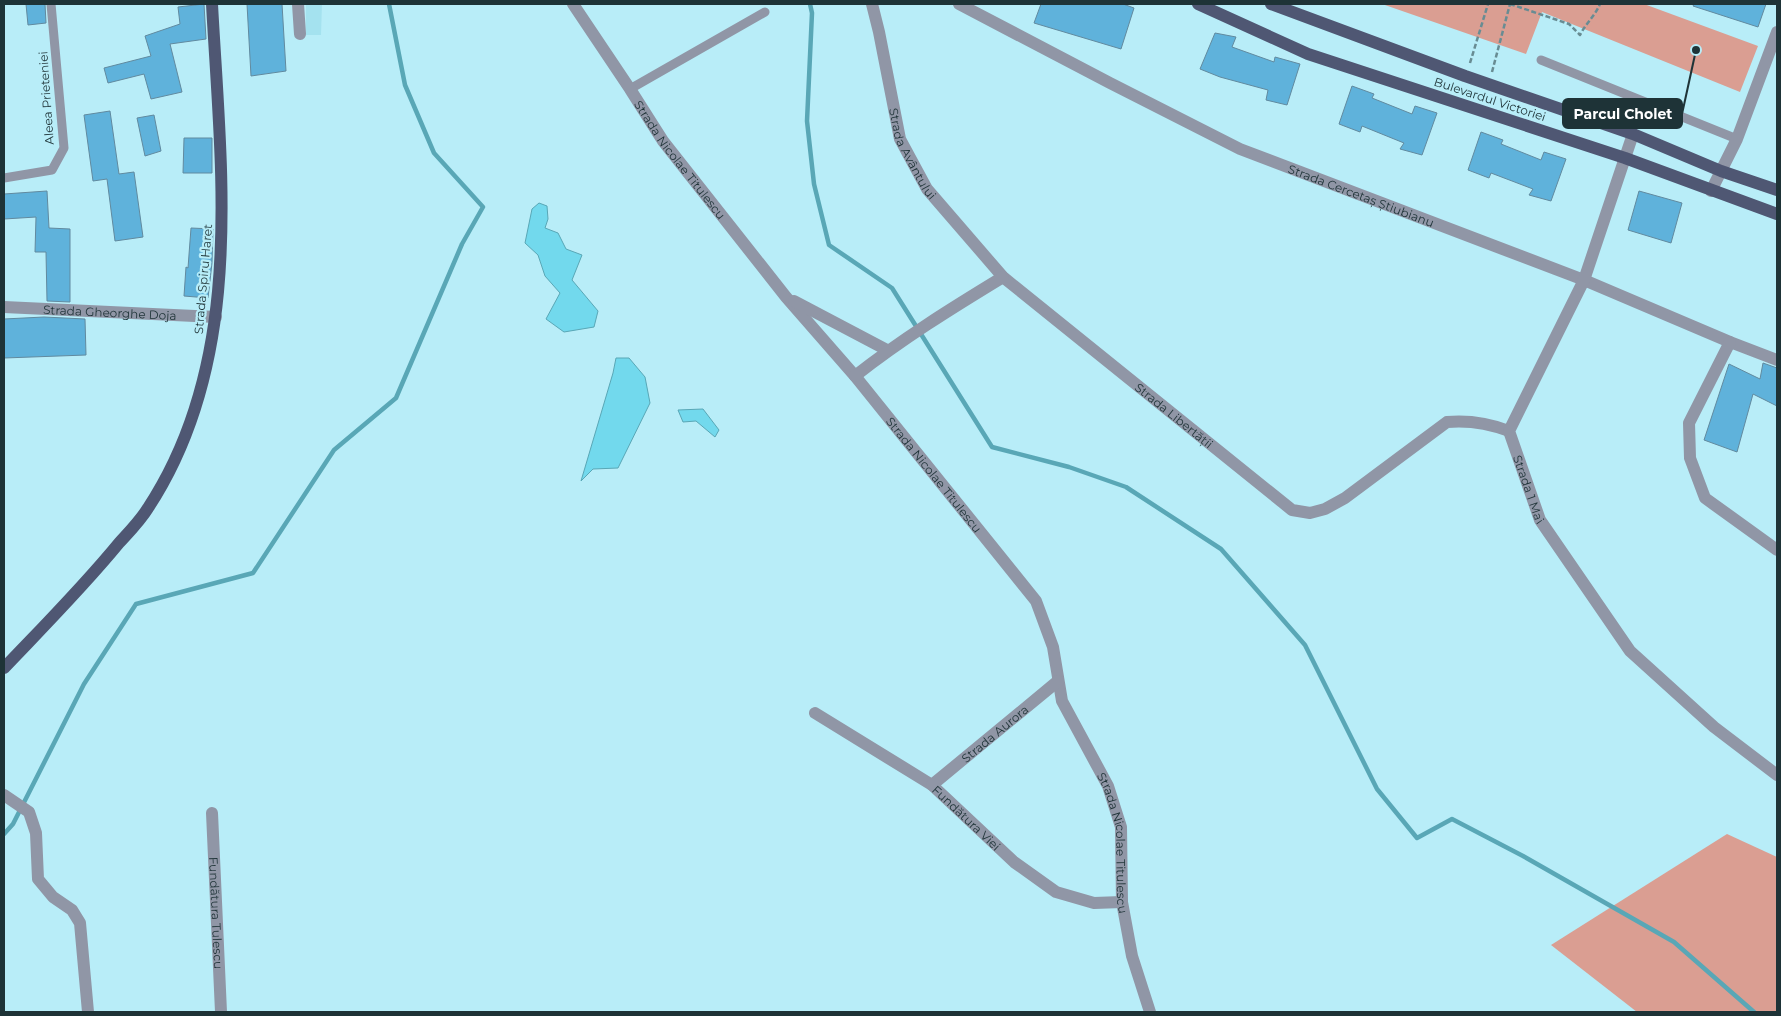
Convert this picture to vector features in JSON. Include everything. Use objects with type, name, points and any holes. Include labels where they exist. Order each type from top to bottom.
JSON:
[{"type":"main road","name":"Strada Spiru Haret","points":[[4,668],[102,564],[148,509],[182,448],[207,368],[216,317],[223,214],[212,4]]},
{"type":"main road","name":"Bulevardul Victoriei","points":[[1198,4],[1308,54],[1626,158],[1777,214]]},
{"type":"main road","name":"Bulevardul Victoriei","points":[[1271,4],[1466,76],[1633,134],[1721,170],[1777,190]]},
{"type":"street","points":[[298,4],[300,34]]},
{"type":"street","name":"Strada Nicolae Titulescu","points":[[573,4],[663,141],[786,297],[854,376],[1036,601],[1053,647],[1062,701],[1108,786],[1121,827],[1122,902],[1132,956],[1150,1012]]},
{"type":"street","name":"Strada Avântului","points":[[872,4],[900,139],[927,189],[1004,277]]},
{"type":"street","name":"Strada Cercetaș Știubianu","points":[[959,4],[1240,149],[1584,280],[1777,360]]},
{"type":"street","points":[[1711,191],[1737,139],[1777,32]]},
{"type":"street","points":[[1510,431],[1584,280],[1633,134]]},
{"type":"street","points":[[854,376],[887,350],[936,317],[1004,277]]},
{"type":"street","name":"Strada Libertății","points":[[1004,277],[1292,510],[1310,513],[1325,509],[1346,498],[1447,422],[1464,421],[1490,424],[1510,431]]},
{"type":"street","points":[[786,297],[887,350]]},
{"type":"street","name":"Strada Gheorghe Doja","points":[[4,307],[216,317]]},
{"type":"street","points":[[1730,342],[1688,423],[1690,458],[1705,498],[1777,550]]},
{"type":"street","name":"Strada 1 Mai","points":[[1510,431],[1540,520],[1630,651],[1714,727],[1777,774]]},
{"type":"street","name":"Strada Aurora","points":[[932,785],[1058,681]]},
{"type":"street","name":"Fundătura Viei","points":[[815,713],[932,785],[1014,862],[1056,892],[1094,903],[1122,902]]},
{"type":"street","points":[[4,795],[29,812],[36,833],[38,878],[53,897],[72,910],[80,923],[88,1012]]},
{"type":"street","name":"Fundătura Tulescu","points":[[212,813],[221,1012]]},
{"type":"lane","name":"Aleea Prieteniei","points":[[4,178],[52,170],[64,148],[51,4]]},
{"type":"lane","points":[[630,89],[765,12]]},
{"type":"lane","points":[[1541,60],[1737,139]]},
{"type":"path","points":[[1466,76],[1488,4]]},
{"type":"path","points":[[1489,83],[1510,4],[1569,24],[1580,35],[1600,4]]},
{"type":"shaded area","points":[[306,4],[322,4],[321,35],[306,35]]},
{"type":"shaded area","points":[[1382,4],[1644,4],[1758,46],[1740,92],[1542,12],[1526,54]]},
{"type":"shaded area","points":[[539,203],[547,206],[548,219],[545,228],[558,233],[566,249],[582,255],[572,280],[598,311],[594,327],[564,332],[546,319],[560,293],[545,276],[538,255],[525,243],[532,209]]},
{"type":"shaded area","points":[[616,358],[629,358],[645,377],[650,403],[618,468],[593,469],[581,481],[613,373]]},
{"type":"shaded area","points":[[703,409],[719,430],[715,437],[696,421],[683,422],[678,410]]},
{"type":"shaded area","points":[[1727,834],[1777,857],[1777,1012],[1637,1012],[1551,945]]},
{"type":"building","points":[[26,4],[45,4],[46,23],[28,25]]},
{"type":"building","points":[[204,4],[206,39],[170,44],[182,92],[151,99],[144,74],[108,83],[104,68],[151,56],[145,36],[180,24],[178,7]]},
{"type":"building","points":[[247,4],[282,4],[286,71],[251,76]]},
{"type":"building","points":[[1041,4],[1123,4],[1134,8],[1121,49],[1034,23]]},
{"type":"building","points":[[1694,4],[1766,4],[1758,27],[1693,6]]},
{"type":"building","points":[[1215,33],[1236,37],[1232,47],[1274,62],[1275,57],[1300,64],[1287,105],[1266,100],[1268,90],[1220,77],[1200,69]]},
{"type":"building","points":[[1352,86],[1374,94],[1372,98],[1412,114],[1415,106],[1437,113],[1422,155],[1400,149],[1404,143],[1362,126],[1360,132],[1339,124]]},
{"type":"building","points":[[110,111],[119,174],[134,172],[143,237],[115,241],[107,179],[93,181],[84,115]]},
{"type":"building","points":[[154,115],[161,151],[145,156],[137,118]]},
{"type":"building","points":[[1481,132],[1503,140],[1501,144],[1541,160],[1544,152],[1566,159],[1551,201],[1529,195],[1533,189],[1491,173],[1489,178],[1468,170]]},
{"type":"building","points":[[184,138],[212,138],[212,173],[183,173]]},
{"type":"building","points":[[47,191],[49,228],[70,229],[70,302],[47,301],[46,252],[35,252],[36,217],[4,219],[4,194]]},
{"type":"building","points":[[1639,191],[1682,203],[1671,243],[1628,230]]},
{"type":"building","points":[[191,228],[213,229],[208,298],[184,296]]},
{"type":"building","points":[[44,317],[85,319],[86,355],[4,358],[4,319]]},
{"type":"building","points":[[1763,363],[1777,368],[1777,406],[1753,394],[1737,452],[1704,440],[1729,364],[1760,379]]},
{"type":"waterway","points":[[4,834],[13,824],[84,684],[136,604],[253,573],[334,450],[396,398],[462,244],[483,207],[434,153],[405,85],[389,4]]},
{"type":"waterway","points":[[810,4],[812,13],[807,121],[814,184],[829,245],[892,288],[992,447],[1069,467],[1126,487],[1221,549],[1305,645],[1377,789],[1417,838],[1452,819],[1523,856],[1674,942],[1754,1012]]},
{"type":"place","name":"Parcul Cholet","points":[[1696,50]]}]
